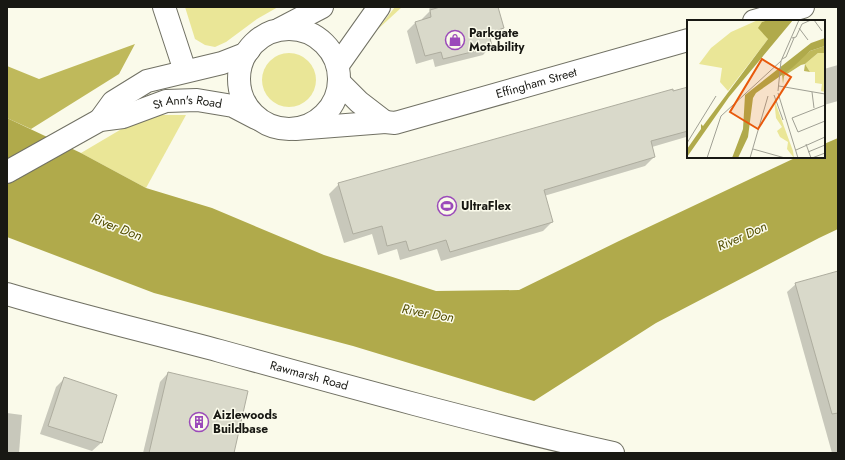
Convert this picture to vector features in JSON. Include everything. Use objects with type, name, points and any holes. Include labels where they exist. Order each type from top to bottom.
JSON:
[{"type":"street","points":[[164,7],[185,71]]},
{"type":"street","name":"St Ann's Road","points":[[100,120],[113,102],[147,82],[185,71],[222,63],[245,54],[258,39],[279,30],[322,7]]},
{"type":"street","name":"St Ann's Road","points":[[7,172],[100,120],[123,117],[166,101],[197,100],[233,106],[273,127],[295,130],[314,123],[330,109],[338,93],[339,74],[379,7]]},
{"type":"street","points":[[758,20],[803,7]]},
{"type":"street","name":"St Ann's Road","points":[[279,30],[300,30],[317,37],[325,44],[339,74]]},
{"type":"street","name":"Effingham Street","points":[[295,130],[385,122],[395,123],[687,40]]},
{"type":"street","name":"St Ann's Road","points":[[249,50],[242,62],[239,84],[243,100],[253,114],[273,127]]},
{"type":"street","points":[[339,74],[359,102],[385,122]]},
{"type":"street","name":"Rawmarsh Road","points":[[7,294],[434,410],[612,453]]},
{"type":"shaded area","points":[[185,7],[278,7],[257,19],[226,42],[215,47],[205,45],[195,39]]},
{"type":"shaded area","points":[[395,7],[402,7],[377,30]]},
{"type":"shaded area","points":[[135,44],[119,74],[31,129],[7,118],[7,66],[39,79]]},
{"type":"shaded area","points":[[284,53],[294,53],[304,57],[312,65],[316,75],[316,85],[312,95],[304,103],[294,107],[284,107],[274,103],[266,95],[262,85],[262,75],[266,65],[274,57]]},
{"type":"shaded area","points":[[155,115],[186,115],[146,188],[81,153],[130,124]]},
{"type":"water","name":"River Don","points":[[7,118],[81,153],[146,188],[212,208],[324,255],[436,291],[519,290],[795,158],[825,158],[825,144],[838,138],[838,229],[656,323],[534,401],[353,346],[154,293],[7,237]]},
{"type":"building","name":"Parkgate Motability","points":[[440,7],[498,7],[504,28],[489,33],[492,47],[443,59],[441,52],[425,56],[415,22],[431,17],[430,10]]},
{"type":"building","name":"UltraFlex","points":[[687,87],[687,131],[651,141],[655,157],[544,190],[553,222],[450,252],[446,240],[409,251],[406,241],[387,246],[382,226],[353,234],[338,183],[673,89],[673,91]]},
{"type":"building","points":[[838,271],[838,413],[832,414],[795,283]]},
{"type":"building","name":"Aizlewoods Buildbase","points":[[168,372],[248,391],[234,453],[149,453]]},
{"type":"building","points":[[64,377],[117,395],[102,443],[48,426]]},
{"type":"place","name":"Parkgate Motability","points":[[455,40]]},
{"type":"place","name":"UltraFlex","points":[[447,206]]},
{"type":"place","name":"Aizlewoods Buildbase","points":[[199,422]]}]
